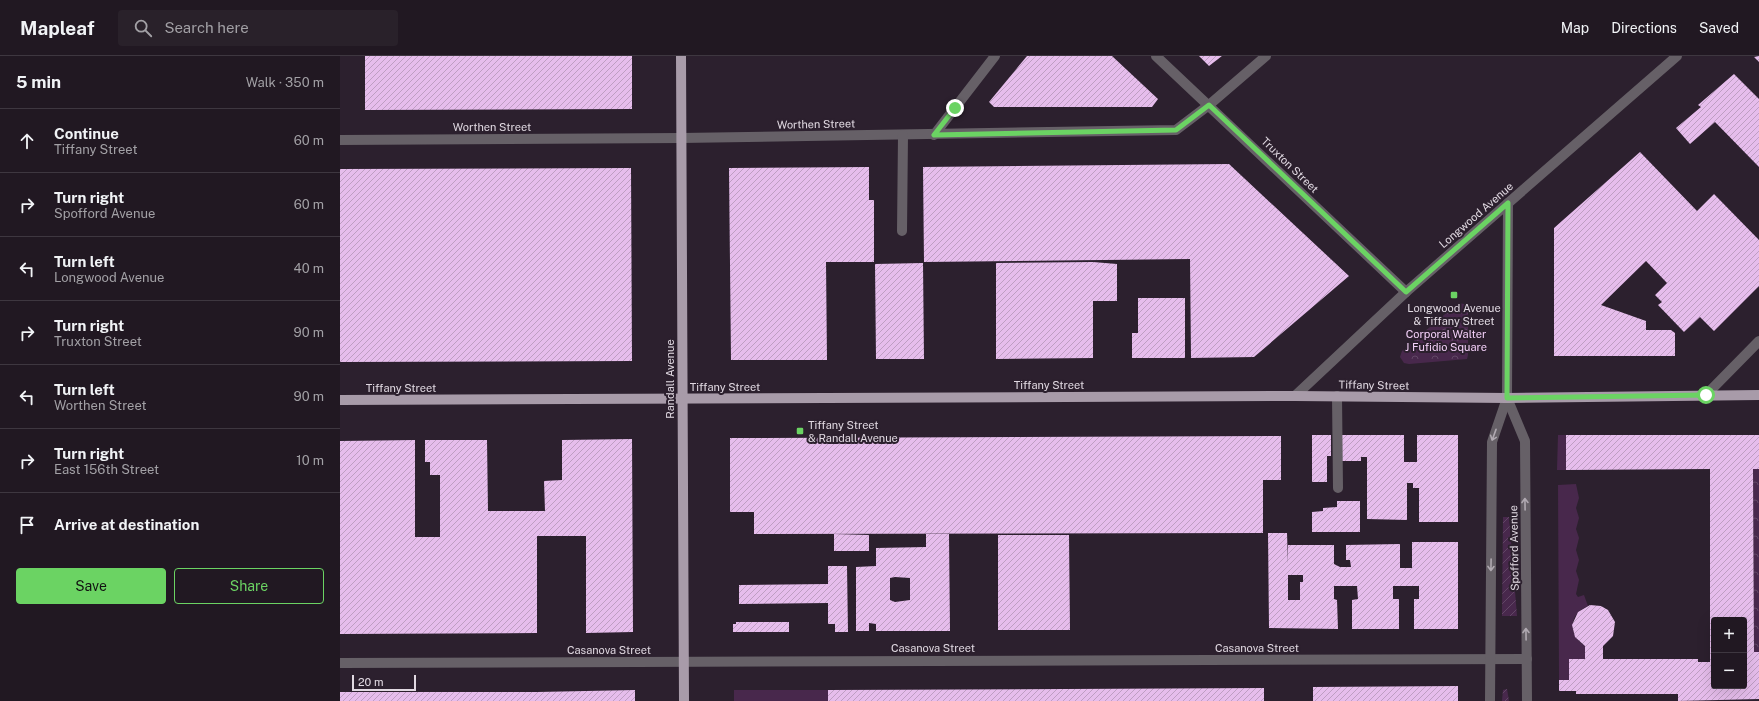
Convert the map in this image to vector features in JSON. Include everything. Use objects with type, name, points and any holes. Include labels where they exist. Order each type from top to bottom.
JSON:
[{"type":"main road","name":"Randall Avenue","points":[[681,56],[684,701]]},
{"type":"main road","name":"Tiffany Street","points":[[340,400],[1295,396],[1507,398],[1759,395]]},
{"type":"street","points":[[934,135],[995,56]]},
{"type":"street","name":"Truxton Street","points":[[1156,56],[1406,292]]},
{"type":"street","name":"Worthen Street","points":[[340,140],[934,135],[1176,130],[1209,105],[1266,56]]},
{"type":"street","name":"Longwood Avenue","points":[[1295,396],[1406,292],[1677,56]]},
{"type":"street","points":[[902,231],[903,135]]},
{"type":"street","name":"Spofford Avenue","points":[[1490,701],[1492,442],[1507,398],[1508,203]]},
{"type":"street","points":[[1706,395],[1759,340]]},
{"type":"street","points":[[1337,396],[1338,488]]},
{"type":"street","name":"Spofford Avenue","points":[[1507,398],[1524,441],[1527,701]]},
{"type":"street","name":"Casanova Street","points":[[340,663],[1527,659]]},
{"type":"green space","name":"Corporal Walter J Fufidio Square","points":[[1458,303],[1464,304],[1468,310],[1467,359],[1409,364],[1404,363],[1400,357],[1402,351]]},
{"type":"green space","points":[[1558,435],[1566,435],[1566,470],[1557,470]]},
{"type":"green space","points":[[1753,469],[1759,469],[1759,652],[1754,652]]},
{"type":"green space","points":[[1576,484],[1579,498],[1576,508],[1579,518],[1576,529],[1579,538],[1576,550],[1579,560],[1576,571],[1579,580],[1576,594],[1578,597],[1584,595],[1588,606],[1581,610],[1574,619],[1573,631],[1579,641],[1585,646],[1585,659],[1569,659],[1569,680],[1559,680],[1558,485]]},
{"type":"green space","points":[[1503,517],[1509,517],[1517,616],[1502,616]]},
{"type":"green space","points":[[1507,689],[1509,701],[1502,701],[1503,690]]},
{"type":"green space","points":[[734,690],[828,690],[828,701],[734,701]]},
{"type":"building","points":[[365,56],[632,56],[632,109],[365,110]]},
{"type":"building","points":[[1027,56],[1112,56],[1158,99],[1152,107],[994,107],[989,102]]},
{"type":"building","points":[[1199,56],[1222,56],[1209,66]]},
{"type":"building","points":[[1759,56],[1759,62],[1754,57]]},
{"type":"building","points":[[1734,74],[1759,99],[1759,167],[1715,122],[1690,144],[1676,128],[1701,107],[1698,105]]},
{"type":"building","points":[[1640,152],[1697,211],[1714,194],[1759,240],[1759,286],[1714,331],[1700,317],[1684,332],[1658,305],[1662,302],[1655,295],[1667,283],[1646,261],[1601,305],[1646,321],[1646,330],[1671,330],[1675,333],[1675,356],[1554,356],[1554,228]]},
{"type":"building","points":[[1229,164],[1349,276],[1254,357],[1191,358],[1190,259],[924,262],[923,167]]},
{"type":"building","points":[[869,167],[869,200],[874,200],[874,262],[826,262],[827,360],[731,360],[729,168]]},
{"type":"building","points":[[631,168],[632,361],[340,362],[340,169]]},
{"type":"building","points":[[1093,262],[1117,264],[1117,301],[1093,301],[1093,358],[996,359],[996,263]]},
{"type":"building","points":[[923,263],[924,359],[876,359],[875,264]]},
{"type":"building","points":[[1138,298],[1185,298],[1185,358],[1132,358],[1132,333],[1138,333]]},
{"type":"building","points":[[1312,435],[1331,435],[1331,456],[1327,456],[1327,482],[1312,482]]},
{"type":"building","points":[[1342,435],[1404,435],[1404,462],[1417,462],[1417,435],[1458,435],[1458,522],[1419,522],[1419,488],[1413,488],[1413,483],[1407,483],[1407,520],[1367,519],[1367,457],[1361,457],[1361,461],[1342,461]]},
{"type":"building","points":[[1566,435],[1759,435],[1759,469],[1753,469],[1754,652],[1759,652],[1759,699],[1678,701],[1678,694],[1576,694],[1576,691],[1559,691],[1559,680],[1569,680],[1569,659],[1585,659],[1585,646],[1575,637],[1572,625],[1578,612],[1590,605],[1601,606],[1608,610],[1615,622],[1613,636],[1603,646],[1603,659],[1698,659],[1698,662],[1710,662],[1710,469],[1566,470]]},
{"type":"building","points":[[1281,436],[1281,480],[1263,480],[1263,533],[754,534],[754,512],[730,512],[730,438]]},
{"type":"building","points":[[632,439],[633,632],[586,633],[586,536],[537,536],[537,633],[340,634],[340,441],[415,440],[415,537],[440,537],[440,475],[430,475],[430,462],[425,462],[425,440],[487,440],[488,511],[545,511],[544,481],[562,480],[562,440]]},
{"type":"building","points":[[1337,501],[1360,501],[1360,532],[1312,532],[1312,512],[1323,511],[1323,508],[1337,507]]},
{"type":"building","points":[[1268,533],[1287,533],[1288,564],[1288,545],[1334,545],[1334,564],[1340,567],[1351,567],[1350,560],[1346,560],[1346,545],[1400,544],[1400,568],[1412,568],[1412,542],[1458,542],[1458,629],[1414,629],[1414,599],[1419,599],[1419,586],[1393,586],[1393,599],[1399,599],[1399,629],[1352,629],[1352,600],[1358,599],[1357,586],[1334,586],[1334,599],[1337,600],[1338,629],[1269,628]],"holes":[[[1288,575],[1303,575],[1303,582],[1300,582],[1300,600],[1288,600]]]},
{"type":"building","points":[[834,534],[869,535],[869,551],[834,551]]},
{"type":"building","points":[[926,534],[949,534],[950,631],[876,631],[876,624],[869,623],[869,631],[856,631],[856,567],[876,566],[876,548],[926,547]],"holes":[[[890,578],[910,578],[910,600],[895,602],[890,600]]]},
{"type":"building","points":[[998,535],[1069,535],[1070,630],[998,630]]},
{"type":"building","points":[[828,566],[847,566],[848,632],[835,632],[835,624],[828,624],[828,603],[739,604],[739,585],[828,584]]},
{"type":"building","points":[[736,622],[789,622],[789,632],[733,632],[733,624],[736,624]]},
{"type":"building","points":[[1458,686],[1458,701],[1313,701],[1313,687]]},
{"type":"building","points":[[1264,688],[1264,701],[828,701],[828,690]]},
{"type":"building","points":[[635,690],[635,701],[340,701],[340,692],[537,692]]},
{"type":"place","name":"Longwood Avenue & Tiffany Street","points":[[1454,295]]},
{"type":"place","name":"Tiffany Street & Randall Avenue","points":[[800,431]]},
{"type":"route","points":[[955,108],[934,135],[1176,130],[1209,105],[1406,292],[1508,203],[1507,398],[1706,395]]}]
